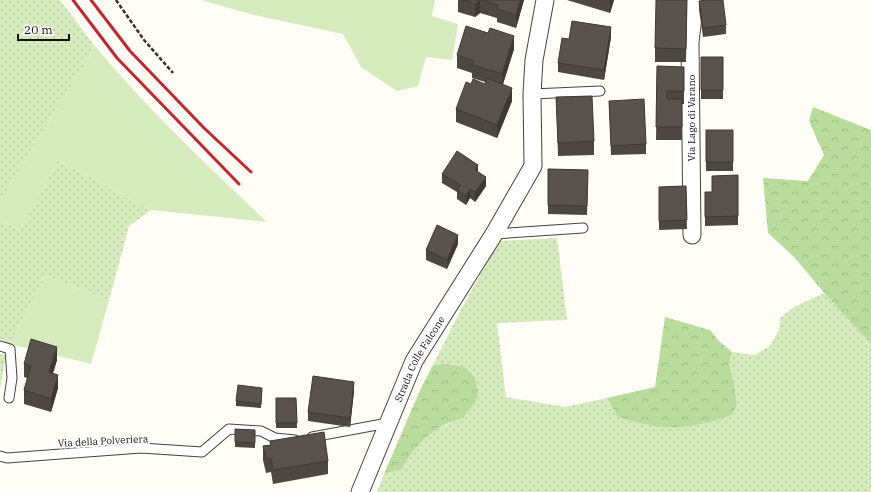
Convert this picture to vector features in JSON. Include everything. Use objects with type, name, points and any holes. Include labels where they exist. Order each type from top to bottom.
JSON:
[{"type":"street","name":"Strada Colle Falcone","points":[[360,492],[414,360],[494,234],[533,166],[532,94],[534,60],[545,0]]},
{"type":"street","name":"Via Lago di Varano","points":[[692,235],[690,42],[695,0]]},
{"type":"lane","points":[[532,94],[600,91]]},
{"type":"lane","points":[[494,234],[583,228]]},
{"type":"lane","points":[[0,346],[10,349],[12,378],[9,398]]},
{"type":"lane","name":"Via della Polveriera","points":[[0,456],[7,458],[141,448],[202,452],[230,429],[262,430],[276,438],[295,440],[388,423]]},
{"type":"path","points":[[116,0],[144,40],[173,73]]},
{"type":"green space","points":[[0,0],[60,0],[94,45],[90,55],[0,201]]},
{"type":"green space","points":[[201,0],[435,0],[432,16],[458,24],[452,60],[426,57],[418,86],[397,91],[361,67],[343,34],[254,15]]},
{"type":"green space","points":[[94,45],[156,114],[267,222],[151,210],[58,160],[20,230],[0,220],[0,201],[90,55]]},
{"type":"green space","points":[[813,107],[871,130],[871,344],[826,295],[794,257],[768,233],[763,178],[808,181],[824,155],[809,121]]},
{"type":"green space","points":[[58,160],[151,210],[129,226],[109,300],[46,276],[10,344],[0,339],[0,220],[20,230]]},
{"type":"green space","points":[[557,238],[567,320],[497,323],[506,397],[565,407],[607,398],[618,417],[733,380],[729,363],[732,352],[754,355],[770,346],[779,330],[780,318],[794,307],[824,293],[871,344],[871,492],[377,492],[384,474],[392,472],[403,464],[429,434],[463,418],[445,364],[433,365],[457,317],[499,241]]},
{"type":"green space","points":[[46,276],[109,300],[91,364],[10,344]]},
{"type":"green space","points":[[665,317],[710,330],[719,341],[732,352],[729,363],[737,405],[731,415],[684,427],[654,426],[618,417],[607,398],[655,387]]},
{"type":"green space","points":[[0,354],[6,355],[0,389]]},
{"type":"green space","points":[[445,364],[465,367],[475,378],[478,394],[474,404],[463,418],[448,423],[424,439],[413,451],[401,469],[384,474],[421,388],[433,365]]},
{"type":"building","points":[[463,0],[480,0],[475,4]]},
{"type":"building","points":[[481,0],[520,0],[516,15],[497,9],[498,5]]},
{"type":"building","points":[[656,0],[687,0],[686,49],[655,48]]},
{"type":"building","points":[[723,0],[726,25],[703,28],[699,1]]},
{"type":"building","points":[[572,21],[611,27],[604,70],[558,63],[562,38],[569,39]]},
{"type":"building","points":[[466,26],[488,33],[490,28],[514,36],[502,74],[472,65],[474,61],[457,55]]},
{"type":"building","points":[[701,57],[723,57],[723,90],[701,90]]},
{"type":"building","points":[[657,66],[684,67],[684,91],[667,91],[667,99],[682,99],[682,127],[656,127]]},
{"type":"building","points":[[487,78],[512,88],[497,125],[456,109],[466,82],[471,84],[473,79],[485,84]]},
{"type":"building","points":[[592,96],[594,141],[558,143],[556,97]]},
{"type":"building","points":[[644,99],[646,144],[611,146],[609,101]]},
{"type":"building","points":[[706,130],[733,130],[733,162],[706,162]]},
{"type":"building","points":[[457,151],[478,165],[475,170],[486,177],[475,192],[470,189],[466,196],[457,190],[460,185],[442,174]]},
{"type":"building","points":[[548,169],[588,170],[587,206],[548,205]]},
{"type":"building","points":[[738,175],[738,216],[705,217],[705,192],[712,192],[712,176]]},
{"type":"building","points":[[686,186],[687,220],[659,221],[659,187]]},
{"type":"building","points":[[437,225],[458,235],[447,260],[426,250]]},
{"type":"building","points":[[31,339],[57,347],[49,372],[58,375],[51,399],[24,390],[31,366],[24,364]]},
{"type":"building","points":[[313,376],[354,382],[350,418],[308,412]]},
{"type":"building","points":[[238,385],[262,388],[261,404],[236,401]]},
{"type":"building","points":[[276,398],[296,398],[297,423],[276,423]]},
{"type":"building","points":[[235,429],[255,430],[255,443],[235,442]]},
{"type":"building","points":[[324,432],[328,461],[273,470],[271,459],[266,459],[263,446],[271,445],[270,441]]},
{"type":"railway","points":[[73,0],[117,58],[239,184]]},
{"type":"railway","points":[[91,0],[130,51],[204,128],[251,172]]}]
